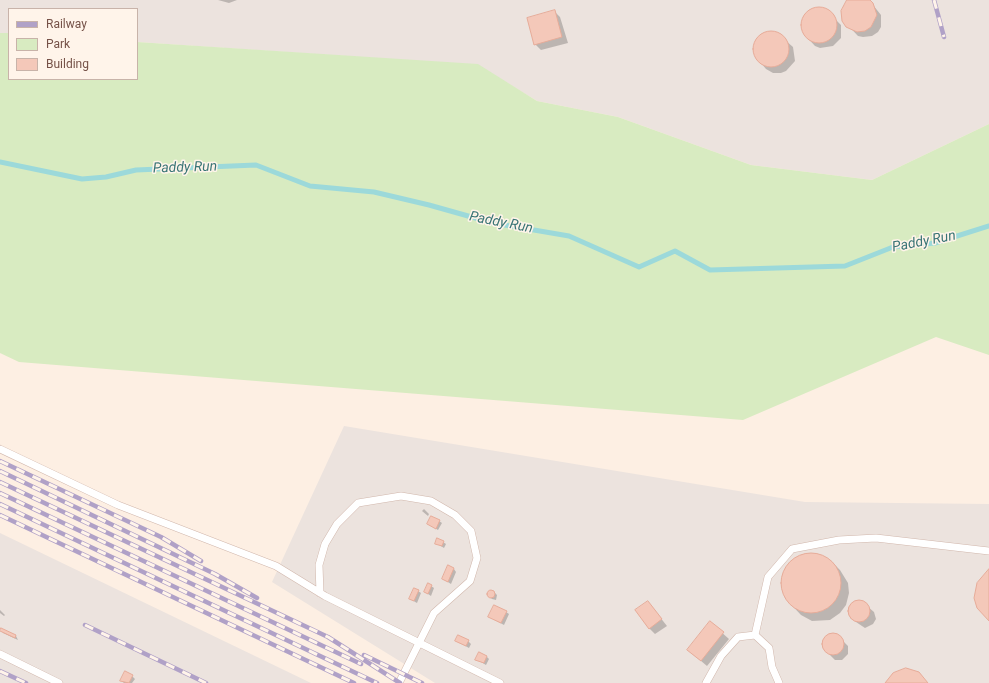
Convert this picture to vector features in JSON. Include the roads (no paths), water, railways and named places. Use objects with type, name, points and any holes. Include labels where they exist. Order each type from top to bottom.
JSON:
[{"type":"lane","points":[[0,449],[118,505],[276,566],[320,593],[500,683]]},
{"type":"lane","points":[[320,593],[318,564],[325,544],[337,524],[358,503],[401,496],[431,501],[455,515],[472,531],[477,558],[470,581],[434,613],[399,683]]},
{"type":"lane","points":[[755,635],[768,577],[792,549],[839,540],[876,538],[989,551]]},
{"type":"lane","points":[[706,683],[721,656],[738,637],[755,635],[769,648],[772,667],[779,683]]},
{"type":"lane","points":[[0,654],[59,683]]},
{"type":"waterway","name":"Paddy Run","points":[[0,162],[82,179],[106,177],[136,170],[256,165],[310,186],[374,192],[429,205],[493,223],[569,236],[639,267],[675,251],[710,270],[845,266],[893,247],[935,243],[989,226]]},
{"type":"railway","points":[[934,0],[944,37]]},
{"type":"railway","points":[[0,461],[161,537],[201,561]]},
{"type":"railway","points":[[0,471],[215,574],[257,598]]},
{"type":"railway","points":[[0,482],[328,637],[400,683]]},
{"type":"railway","points":[[0,493],[361,664]]},
{"type":"railway","points":[[0,504],[377,683]]},
{"type":"railway","points":[[0,515],[354,683]]},
{"type":"railway","points":[[85,625],[206,683]]},
{"type":"railway","points":[[364,655],[422,683]]},
{"type":"railway","points":[[0,671],[26,683]]}]
